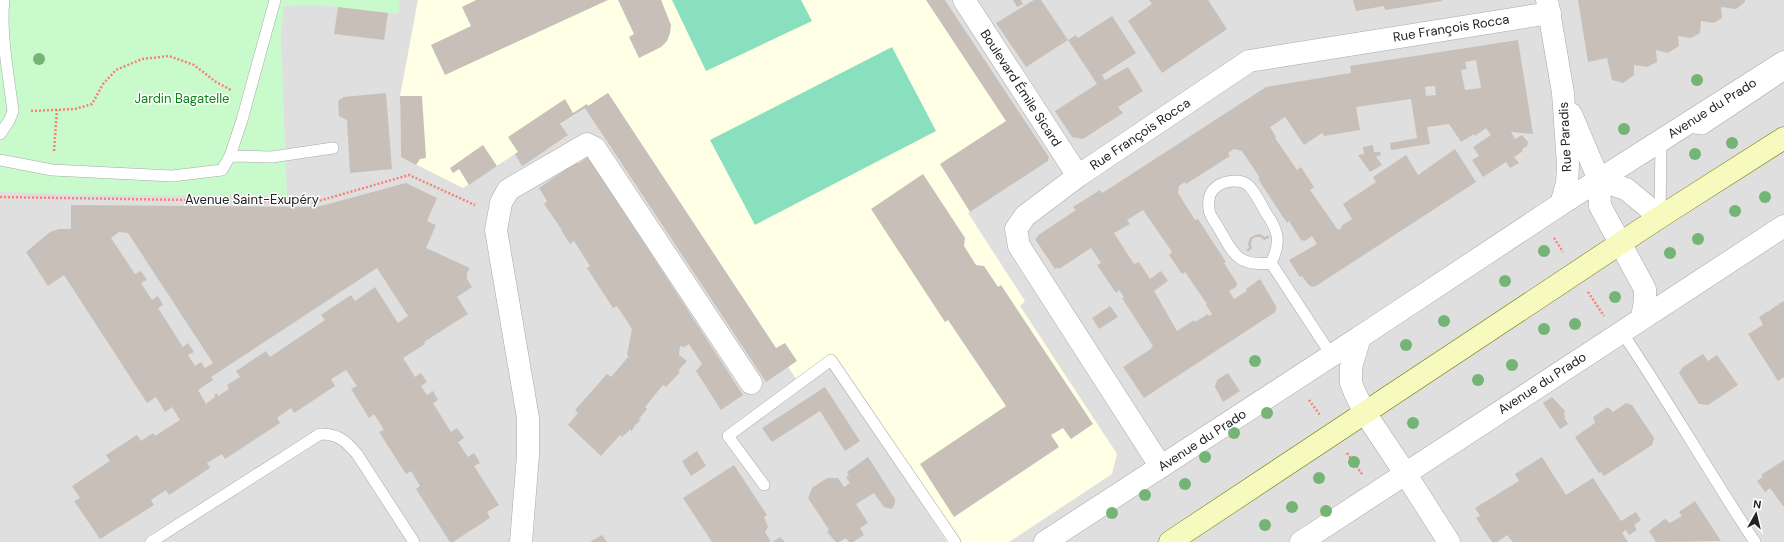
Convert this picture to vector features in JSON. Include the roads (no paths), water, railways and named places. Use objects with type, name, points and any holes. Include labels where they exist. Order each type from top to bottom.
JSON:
[{"type":"main road","points":[[1170,542],[1660,217],[1784,138]]},
{"type":"street","name":"Boulevard Émile Sicard","points":[[964,0],[1078,176]]},
{"type":"street","name":"Rue François Rocca","points":[[1162,467],[1019,246],[1016,229],[1025,216],[1078,176],[1249,61],[1548,7]]},
{"type":"street","name":"Rue Paradis","points":[[1548,7],[1563,93],[1568,165],[1567,183],[1561,204]]},
{"type":"street","name":"Avenue du Prado","points":[[1045,542],[1332,356],[1561,204],[1784,62]]},
{"type":"street","name":"Rue Paradis","points":[[1563,93],[1585,150],[1599,180]]},
{"type":"street","points":[[521,542],[528,455],[528,418],[496,230],[501,204],[508,190],[587,144],[595,148],[750,383]]},
{"type":"street","points":[[1642,317],[1645,301],[1645,289],[1600,206],[1599,180],[1626,190],[1660,217]]},
{"type":"street","name":"Avenue du Prado","points":[[1300,542],[1642,317],[1784,226]]},
{"type":"street","points":[[1360,337],[1353,356],[1351,383],[1365,413],[1449,542]]},
{"type":"lane","points":[[0,134],[9,121],[13,111],[4,42],[2,9],[4,0]]},
{"type":"lane","points":[[0,160],[52,170],[172,176],[222,170],[230,156],[250,93],[275,0]]},
{"type":"lane","points":[[1684,126],[1703,129],[1784,75]]},
{"type":"lane","points":[[1660,217],[1661,140]]},
{"type":"lane","points":[[230,156],[272,157],[333,148]]},
{"type":"lane","points":[[1226,182],[1237,182],[1248,185],[1275,226],[1278,240],[1276,253],[1270,263],[1258,265],[1246,262],[1235,256],[1208,210],[1209,198],[1213,189],[1226,182]]},
{"type":"lane","points":[[1270,263],[1332,356]]},
{"type":"lane","points":[[1621,331],[1755,542]]},
{"type":"lane","points":[[764,485],[728,436],[831,360],[956,542]]},
{"type":"lane","points":[[151,542],[320,434],[332,434],[346,442],[357,454],[414,542]]},
{"type":"park label","name":"Jardin Bagatelle","points":[[182,98]]}]
